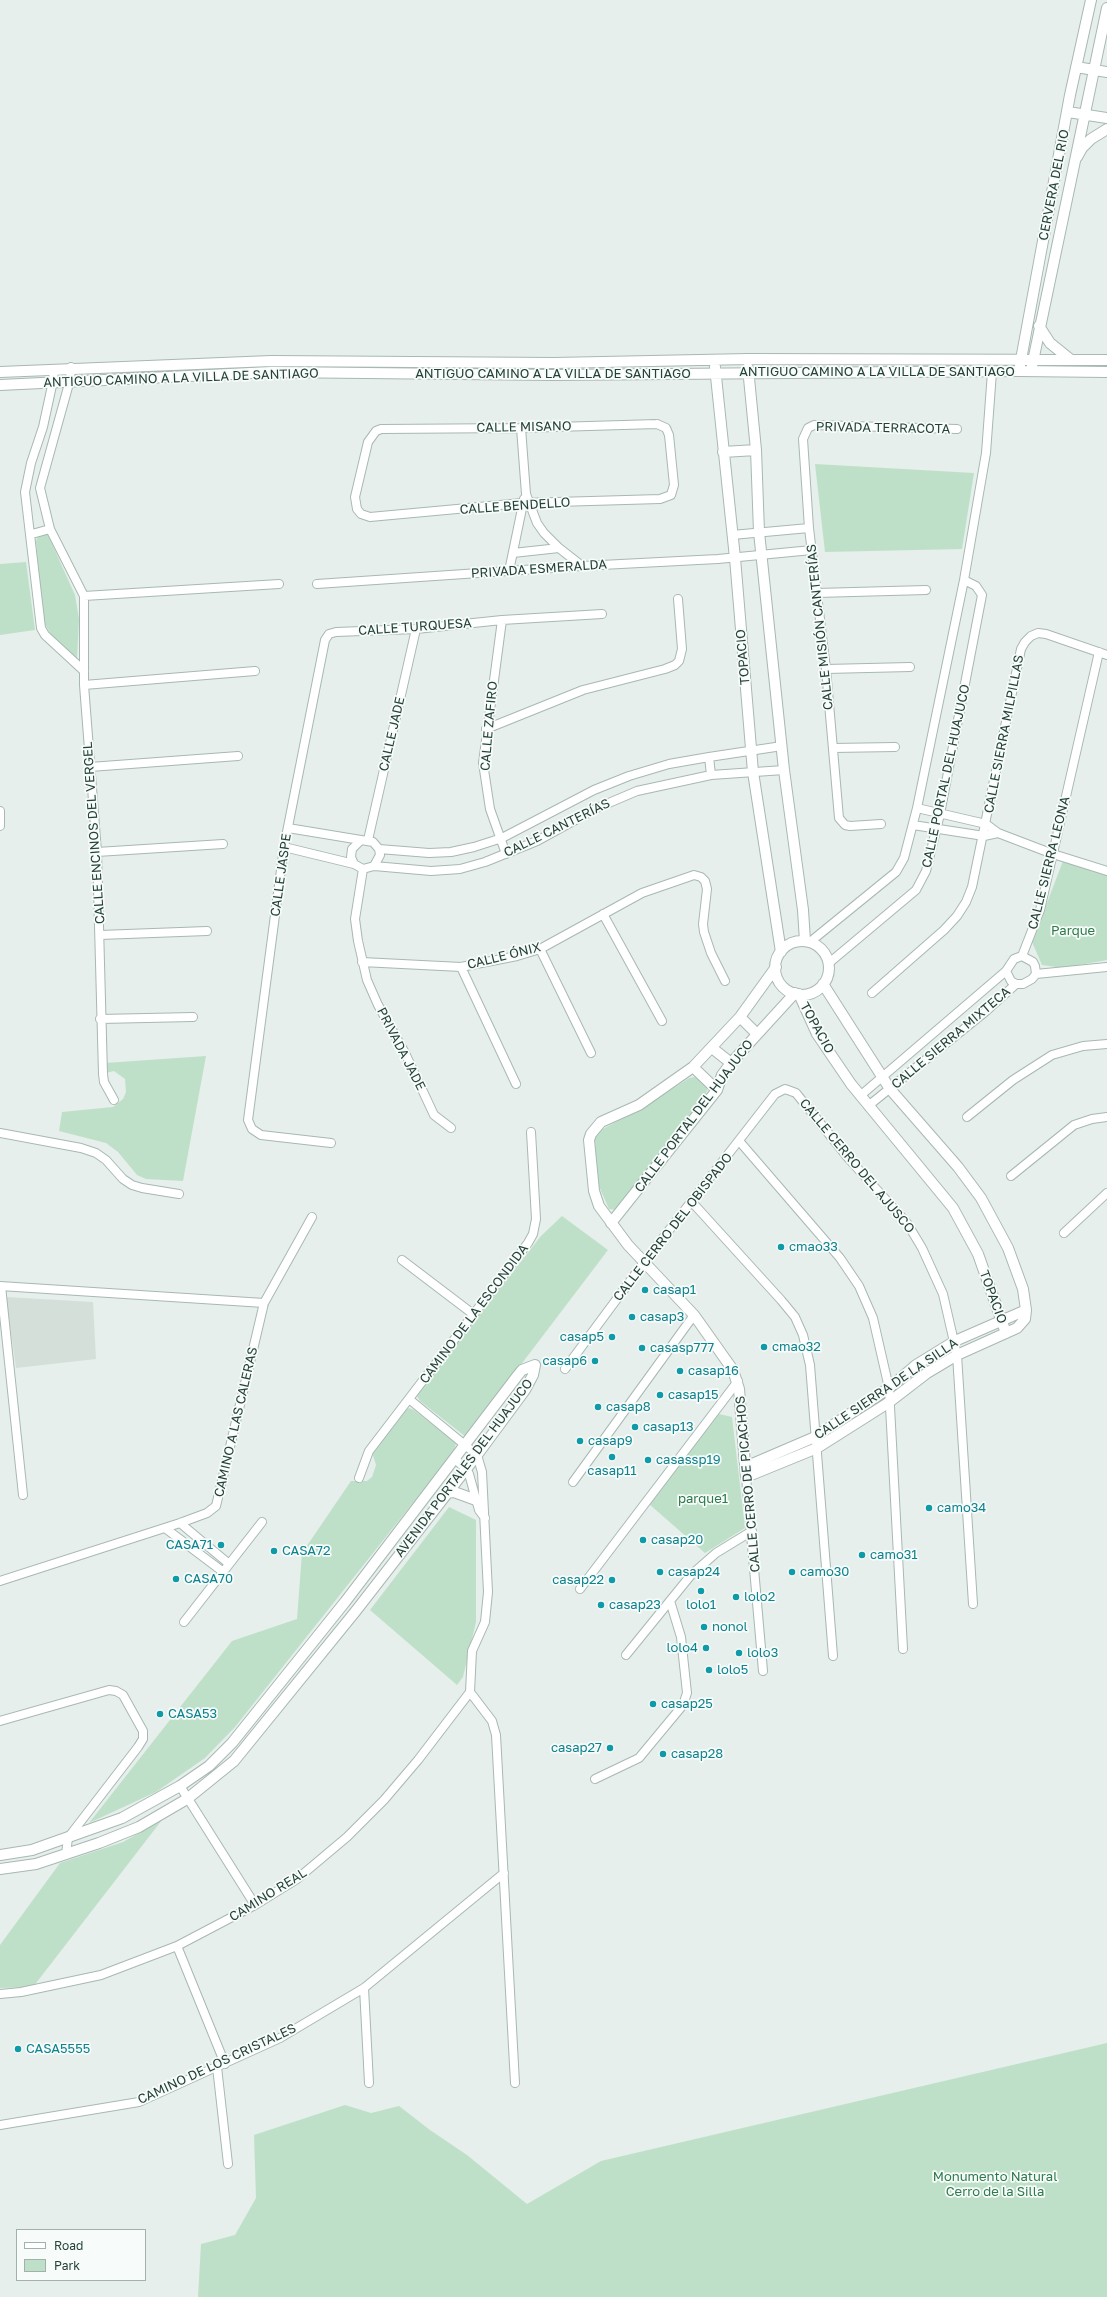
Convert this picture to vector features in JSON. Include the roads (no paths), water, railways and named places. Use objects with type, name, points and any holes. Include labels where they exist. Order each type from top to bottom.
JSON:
[{"type":"street","name":"CERVERA DEL RIO","points":[[1019,371],[1076,66],[1091,0]]},
{"type":"street","name":"CERVERA DEL RIO","points":[[1031,372],[1072,164],[1107,8]]},
{"type":"street","points":[[1076,66],[1107,72]]},
{"type":"street","points":[[1068,112],[1083,116],[1107,118]]},
{"type":"street","points":[[1072,164],[1082,148],[1107,128]]},
{"type":"street","points":[[1039,326],[1050,343],[1071,360]]},
{"type":"street","points":[[748,359],[748,373],[756,450],[762,555],[784,770],[808,941]]},
{"type":"street","points":[[0,372],[71,367],[271,361],[554,363],[714,361],[748,359],[885,361],[1021,359],[1107,360]]},
{"type":"street","name":"TOPACIO","points":[[714,361],[735,558],[753,772],[781,952]]},
{"type":"street","name":"CALLE ENCINOS DEL VERGEL","points":[[71,367],[70,380],[40,488],[50,529],[84,596],[84,685],[97,852],[100,935],[100,1019],[103,1074],[104,1082],[114,1100]]},
{"type":"street","points":[[54,369],[44,427],[27,479],[25,492],[32,534],[41,628],[45,635],[84,671]]},
{"type":"street","name":"ANTIGUO CAMINO A LA VILLA DE SANTIAGO","points":[[0,385],[70,380],[272,372],[553,375],[1019,371],[1107,372]]},
{"type":"street","name":"CALLE PORTAL DEL HUAJUCO","points":[[808,941],[896,872],[904,858],[917,808],[964,580],[986,453],[992,372]]},
{"type":"street","name":"CALLE MISANO","points":[[360,514],[357,509],[355,497],[368,442],[372,435],[381,429],[521,428],[657,424],[666,428],[669,435],[674,485],[671,495]]},
{"type":"street","name":"PRIVADA TERRACOTA","points":[[808,428],[814,425],[957,429]]},
{"type":"street","points":[[509,571],[526,503],[521,428]]},
{"type":"street","name":"CALLE MISIÓN CANTERÍAS","points":[[808,428],[803,439],[809,528],[826,669],[839,818],[845,825],[881,824]]},
{"type":"street","points":[[723,452],[756,450]]},
{"type":"street","name":"CALLE BENDELLO","points":[[360,514],[370,517],[526,503],[660,499],[671,495]]},
{"type":"street","points":[[526,503],[544,533],[559,548],[582,566]]},
{"type":"street","points":[[732,535],[809,528]]},
{"type":"street","points":[[32,534],[50,529]]},
{"type":"street","points":[[513,553],[559,548]]},
{"type":"street","name":"PRIVADA ESMERALDA","points":[[317,584],[582,566],[735,558],[812,550]]},
{"type":"street","name":"CALLE PORTAL DEL HUAJUCO","points":[[829,963],[916,890],[926,871],[940,814],[982,595],[976,586],[964,580]]},
{"type":"street","points":[[84,596],[280,584]]},
{"type":"street","points":[[817,594],[926,590]]},
{"type":"street","points":[[486,729],[583,690],[665,669],[679,661],[682,649],[678,599]]},
{"type":"street","name":"CALLE TURQUESA","points":[[329,634],[336,632],[416,629],[502,620],[602,614]]},
{"type":"street","name":"CALLE ZAFIRO","points":[[502,620],[486,729],[483,763],[484,779],[490,808],[502,838],[506,854]]},
{"type":"street","name":"CALLE JADE","points":[[368,840],[416,629]]},
{"type":"street","name":"CALLE SIERRA MILPILLAS","points":[[872,993],[944,930],[957,916],[972,887],[984,836],[1021,649],[1031,636],[1038,633],[1046,634],[1103,653]]},
{"type":"street","name":"CALLE JASPE","points":[[329,634],[322,649],[284,847],[248,1120],[255,1132],[261,1135],[331,1143]]},
{"type":"street","name":"CALLE SIERRA LEONA","points":[[860,1096],[1006,970],[1014,959],[1022,956],[1040,910],[1103,653]]},
{"type":"street","points":[[826,669],[910,667]]},
{"type":"street","points":[[84,685],[255,671]]},
{"type":"street","name":"CALLE CANTERÍAS","points":[[379,849],[429,854],[451,852],[502,838],[594,790],[629,776],[669,764],[782,746]]},
{"type":"street","points":[[833,748],[895,747]]},
{"type":"street","points":[[90,767],[238,756]]},
{"type":"street","points":[[709,757],[711,775]]},
{"type":"street","name":"CALLE CANTERÍAS","points":[[363,869],[374,866],[431,870],[460,868],[485,862],[537,841],[614,800],[672,782],[711,775],[784,770]]},
{"type":"street","points":[[917,808],[986,824],[998,833],[1053,854],[1107,871]]},
{"type":"street","points":[[0,811],[0,826]]},
{"type":"street","points":[[913,825],[984,836],[998,833]]},
{"type":"street","points":[[288,828],[360,841],[368,840],[379,849],[380,855],[374,866]]},
{"type":"street","points":[[354,864],[351,857],[352,849],[360,841]]},
{"type":"street","points":[[97,852],[224,844]]},
{"type":"street","points":[[284,847],[354,864],[363,869],[355,920],[362,962]]},
{"type":"street","name":"CALLE ÓNIX","points":[[362,962],[461,967],[540,949],[603,914],[661,885],[690,876],[701,877],[707,889],[703,924],[704,932],[711,953],[725,981]]},
{"type":"street","points":[[603,914],[662,1021]]},
{"type":"street","points":[[100,935],[207,931]]},
{"type":"street","points":[[796,941],[808,941],[819,946],[825,954],[829,963],[829,970],[823,984],[812,992],[797,994],[781,983],[776,967],[781,952],[788,945],[796,941]]},
{"type":"street","points":[[540,949],[591,1053]]},
{"type":"street","points":[[1022,956],[1033,962],[1036,974]]},
{"type":"street","name":"PRIVADA JADE","points":[[362,962],[378,1005],[405,1053],[434,1115],[451,1128]]},
{"type":"street","points":[[461,967],[516,1084]]},
{"type":"street","name":"CALLE PORTAL DEL HUAJUCO","points":[[776,967],[740,1016],[693,1067],[639,1105],[601,1122],[591,1134],[589,1148],[594,1191],[599,1206],[611,1223],[717,1090],[722,1075],[731,1063],[757,1034],[797,994]]},
{"type":"street","name":"CALLE SIERRA MIXTECA","points":[[868,1106],[985,1012],[1016,984],[1023,984],[1032,980],[1036,974],[1107,967]]},
{"type":"street","points":[[1006,970],[1011,981],[1016,984]]},
{"type":"street","name":"TOPACIO","points":[[797,994],[817,1034],[860,1096],[923,1169],[953,1208],[978,1254],[1006,1332],[1021,1325],[1026,1310],[1023,1289],[1008,1248],[981,1198],[958,1167],[890,1089],[823,984]]},
{"type":"street","points":[[740,1016],[757,1034]]},
{"type":"street","points":[[100,1019],[193,1017]]},
{"type":"street","points":[[967,1117],[1014,1080],[1052,1055],[1083,1046],[1107,1044]]},
{"type":"street","points":[[917,1047],[926,1058]]},
{"type":"street","points":[[712,1048],[731,1063]]},
{"type":"street","points":[[693,1067],[717,1090]]},
{"type":"street","name":"CALLE CERRO DEL OBISPADO","points":[[565,1369],[645,1261],[691,1201],[740,1142],[775,1094],[785,1089]]},
{"type":"street","name":"CALLE CERRO DEL AJUSCO","points":[[785,1089],[796,1093],[849,1159],[907,1223],[922,1248],[943,1294],[957,1354],[973,1604]]},
{"type":"street","points":[[1011,1176],[1074,1125],[1092,1119],[1107,1117]]},
{"type":"street","name":"CAMINO DE LA ESCONDIDA","points":[[359,1478],[369,1451],[533,1234],[536,1219],[531,1132]]},
{"type":"street","points":[[0,1133],[81,1148],[96,1153],[106,1160],[132,1185],[179,1194]]},
{"type":"street","points":[[740,1142],[840,1258],[859,1286],[873,1318],[889,1388],[888,1403],[903,1649]]},
{"type":"street","points":[[1064,1233],[1107,1193]]},
{"type":"street","points":[[691,1201],[795,1317],[803,1335],[810,1365],[833,1656]]},
{"type":"street","name":"CAMINO A LAS CALERAS","points":[[0,1581],[180,1523],[207,1513],[216,1506],[264,1303],[312,1218]]},
{"type":"street","name":"CALLE CERRO DE PICACHOS","points":[[611,1223],[694,1316],[722,1352],[738,1381],[763,1671]]},
{"type":"street","points":[[402,1260],[473,1314]]},
{"type":"street","points":[[23,1496],[0,1286],[264,1303]]},
{"type":"street","name":"CALLE SIERRA DE LA SILLA","points":[[745,1467],[815,1437],[889,1388],[916,1366],[955,1341],[1026,1310]]},
{"type":"street","points":[[573,1482],[694,1316]]},
{"type":"street","name":"CALLE SIERRA DE LA SILLA","points":[[746,1477],[817,1448],[888,1403],[927,1373],[957,1354],[1006,1332]]},
{"type":"street","name":"AVENIDA PORTALES DEL HUAJUCO","points":[[0,1855],[32,1850],[122,1818],[180,1786],[209,1766],[232,1743],[455,1459],[522,1370],[535,1366],[533,1375],[525,1390],[477,1455],[465,1468],[234,1761],[187,1799],[139,1827],[36,1864],[0,1869]]},
{"type":"street","points":[[580,1589],[738,1381]]},
{"type":"street","points":[[409,1399],[477,1455],[483,1479],[487,1609],[484,1622],[472,1651],[470,1692],[492,1721],[495,1729],[515,2083]]},
{"type":"street","points":[[455,1459],[465,1468],[471,1480],[479,1510],[485,1518]]},
{"type":"street","points":[[446,1493],[454,1492],[476,1500]]},
{"type":"street","points":[[184,1622],[228,1563],[262,1522]]},
{"type":"street","points":[[180,1523],[228,1563]]},
{"type":"street","points":[[165,1528],[222,1571]]},
{"type":"street","points":[[626,1655],[670,1601],[703,1564],[716,1553],[752,1531]]},
{"type":"street","points":[[595,1779],[639,1758],[683,1705],[687,1693],[682,1637],[670,1601]]},
{"type":"street","points":[[0,1721],[108,1690],[116,1691],[123,1695],[143,1730],[143,1739],[68,1838],[66,1854]]},
{"type":"street","name":"CAMINO REAL","points":[[0,1994],[21,1992],[101,1975],[177,1946],[255,1906],[297,1879],[347,1837],[384,1800],[418,1760],[470,1692]]},
{"type":"street","points":[[180,1786],[255,1906]]},
{"type":"street","name":"CAMINO DE LOS CRISTALES","points":[[0,2125],[139,2102],[280,2038],[364,1988],[504,1872]]},
{"type":"street","points":[[177,1946],[221,2065],[228,2164]]},
{"type":"street","points":[[364,1988],[369,2083]]},
{"type":"place","name":"cmao33","points":[[781,1247]]},
{"type":"place","name":"casap1","points":[[645,1290]]},
{"type":"place","name":"casap3","points":[[632,1317]]},
{"type":"place","name":"casap5","points":[[612,1337]]},
{"type":"place","name":"cmao32","points":[[764,1347]]},
{"type":"place","name":"casasp777","points":[[642,1348]]},
{"type":"place","name":"casap6","points":[[595,1361]]},
{"type":"place","name":"casap16","points":[[680,1371]]},
{"type":"place","name":"casap15","points":[[660,1395]]},
{"type":"place","name":"casap8","points":[[598,1407]]},
{"type":"place","name":"casap13","points":[[635,1427]]},
{"type":"place","name":"casap9","points":[[580,1441]]},
{"type":"place","name":"casap11","points":[[612,1457]]},
{"type":"place","name":"casassp19","points":[[648,1460]]},
{"type":"place","name":"camo34","points":[[929,1508]]},
{"type":"place","name":"casap20","points":[[643,1540]]},
{"type":"place","name":"CASA71","points":[[221,1545]]},
{"type":"place","name":"CASA72","points":[[274,1551]]},
{"type":"place","name":"camo31","points":[[862,1555]]},
{"type":"place","name":"casap24","points":[[660,1572]]},
{"type":"place","name":"camo30","points":[[792,1572]]},
{"type":"place","name":"CASA70","points":[[176,1579]]},
{"type":"place","name":"casap22","points":[[612,1580]]},
{"type":"place","name":"lolo1","points":[[701,1591]]},
{"type":"place","name":"lolo2","points":[[736,1597]]},
{"type":"place","name":"casap23","points":[[601,1605]]},
{"type":"place","name":"nonol","points":[[704,1627]]},
{"type":"place","name":"lolo4","points":[[706,1648]]},
{"type":"place","name":"lolo3","points":[[739,1653]]},
{"type":"place","name":"lolo5","points":[[709,1670]]},
{"type":"place","name":"casap25","points":[[653,1704]]},
{"type":"place","name":"CASA53","points":[[160,1714]]},
{"type":"place","name":"casap27","points":[[610,1748]]},
{"type":"place","name":"casap28","points":[[663,1754]]},
{"type":"place","name":"CASA5555","points":[[18,2049]]},
{"type":"park label","name":"Parque","points":[[1073,931]]},
{"type":"park label","name":"parque1","points":[[703,1499]]},
{"type":"park label","name":"Monumento Natural Cerro de la Silla","points":[[995,2184]]}]
